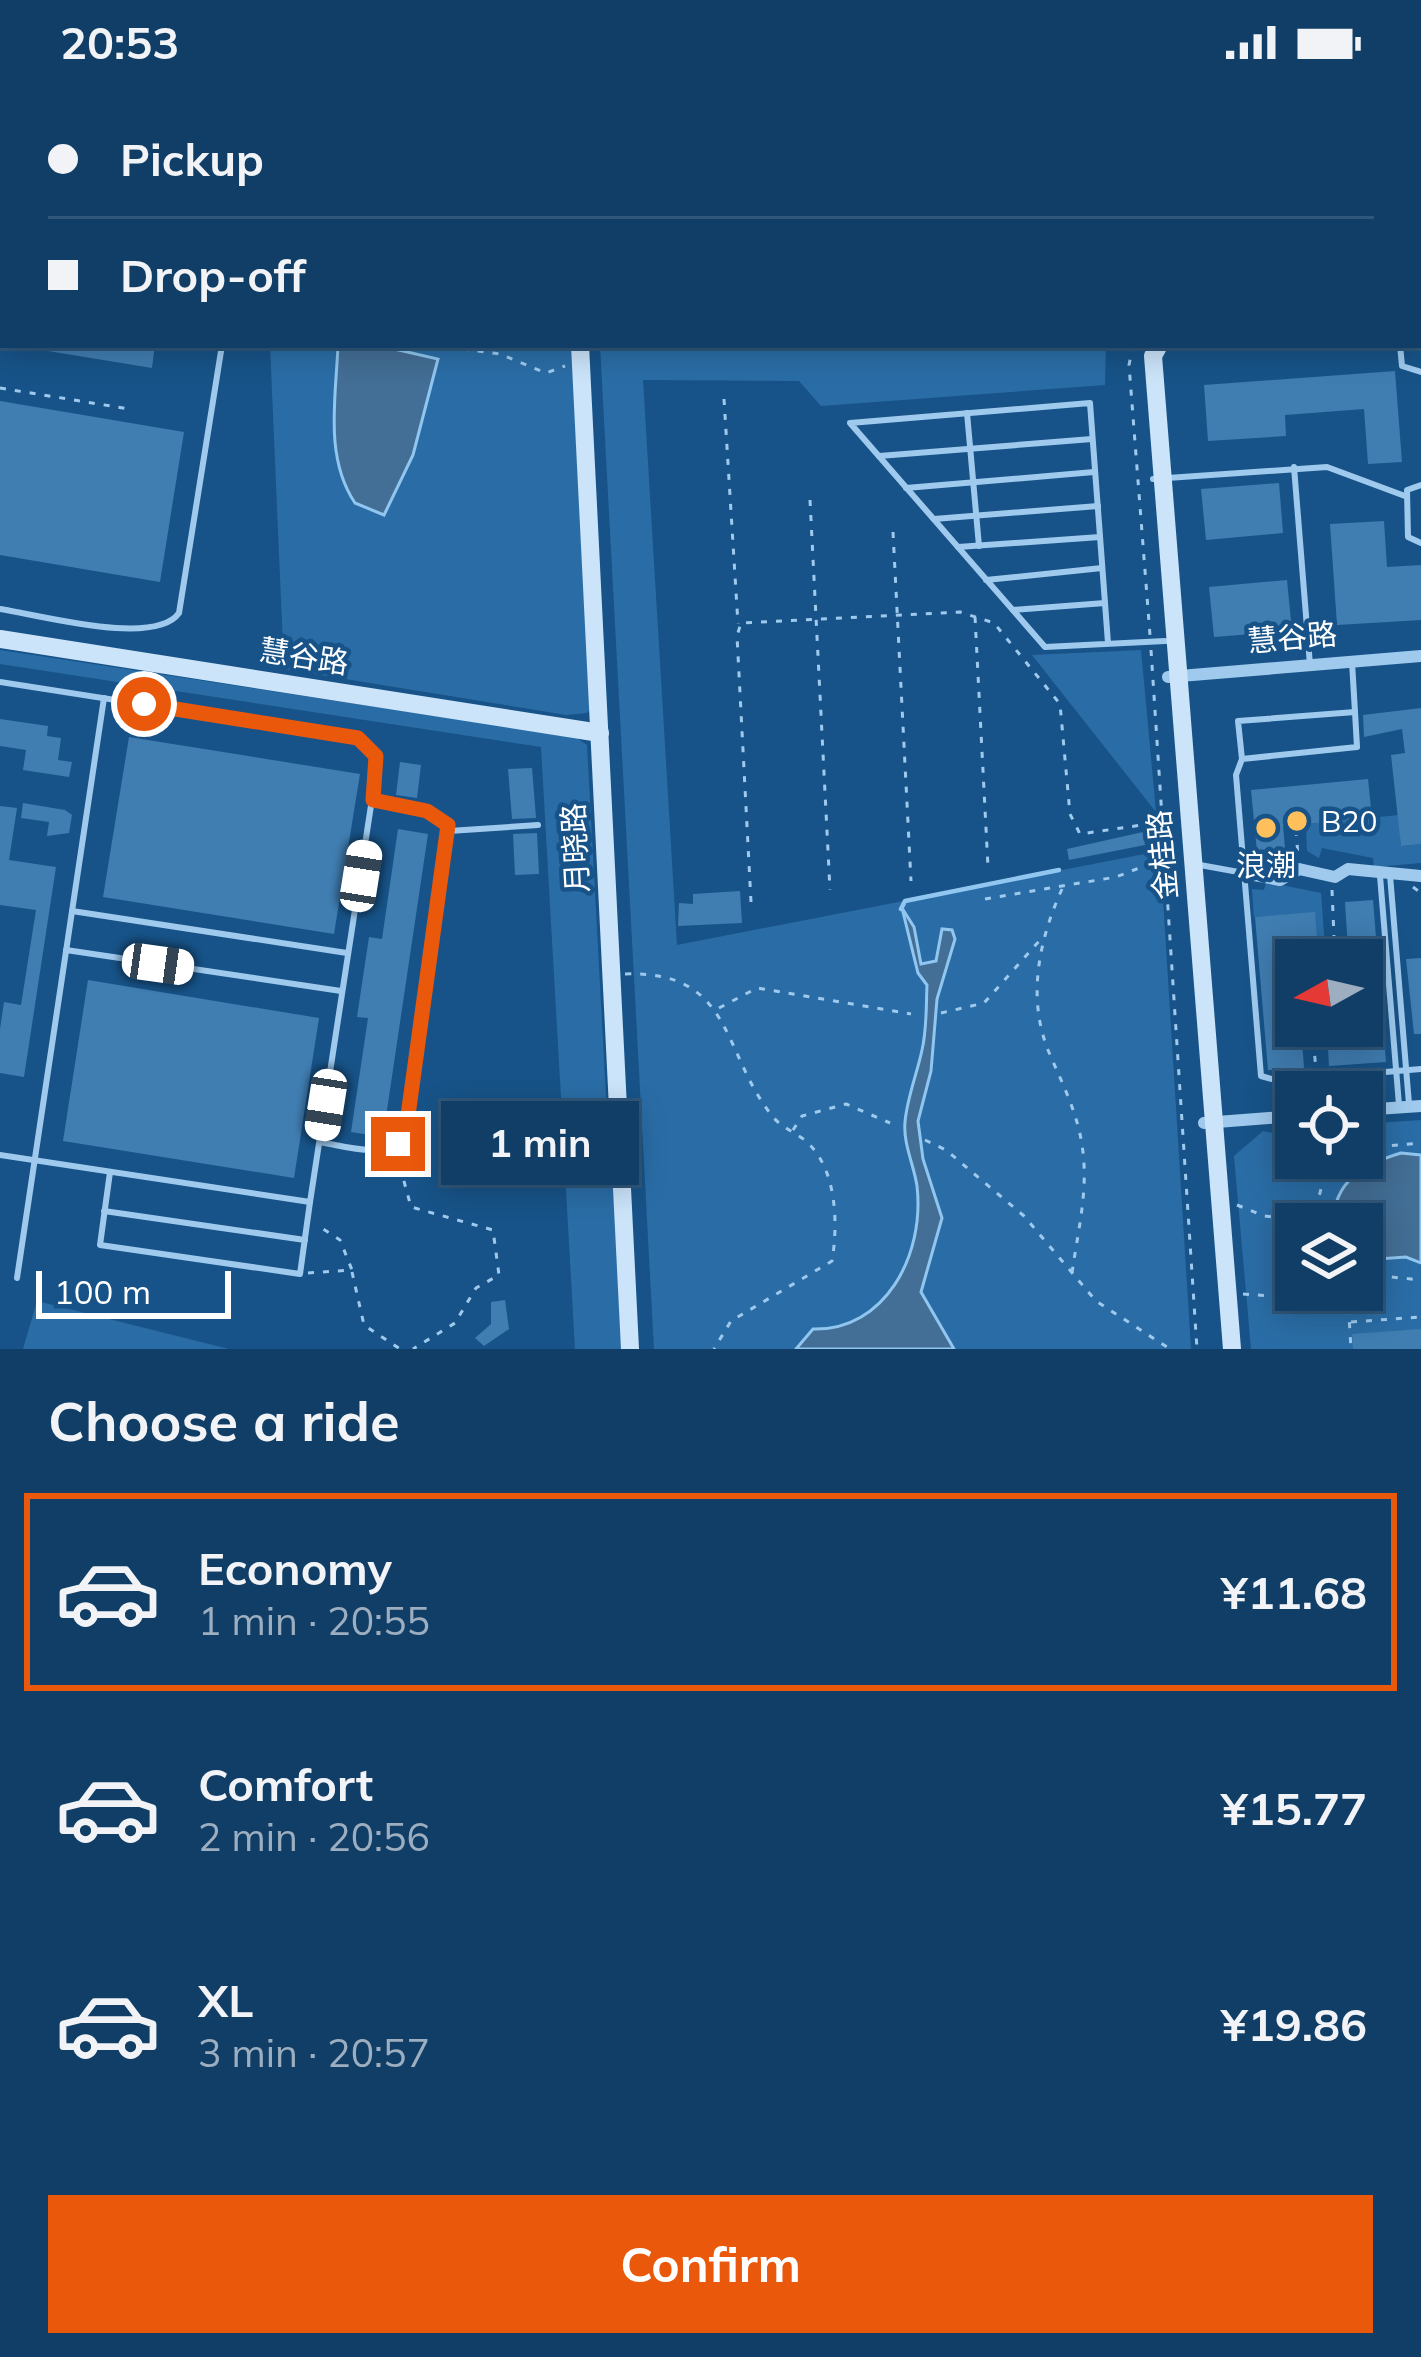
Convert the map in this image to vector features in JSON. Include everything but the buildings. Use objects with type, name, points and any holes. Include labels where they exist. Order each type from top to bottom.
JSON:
[{"type":"street","name":"月晓路","points":[[580,349],[630,1349]]},
{"type":"street","name":"金桂路","points":[[1147,350],[1173,677],[1181,857],[1232,1349]]},
{"type":"street","name":"金桂路","points":[[1158,479],[1157,641],[1173,677]]},
{"type":"street","name":"慧谷路","points":[[0,639],[600,733]]},
{"type":"street","name":"慧谷路","points":[[1173,677],[1421,656]]},
{"type":"street","points":[[1244,873],[1280,880],[1299,869],[1335,877],[1348,869],[1421,876]]},
{"type":"street","points":[[1209,1123],[1275,1117]]},
{"type":"street","name":"金桂路","points":[[1209,1123],[1222,1349]]},
{"type":"lane","points":[[0,609],[146,631],[172,623],[178,614],[222,348]]},
{"type":"lane","points":[[1400,348],[1402,365],[1421,372]]},
{"type":"lane","points":[[1108,644],[1090,404],[850,423],[1045,646],[1108,644],[1157,641]]},
{"type":"lane","points":[[967,413],[979,546]]},
{"type":"lane","points":[[879,456],[1092,439]]},
{"type":"lane","points":[[1158,479],[1294,467],[1348,471],[1405,496]]},
{"type":"lane","points":[[1294,467],[1310,665]]},
{"type":"lane","points":[[907,488],[1095,472]]},
{"type":"lane","points":[[1405,496],[1421,485]]},
{"type":"lane","points":[[1405,496],[1408,537],[1421,543]]},
{"type":"lane","points":[[934,519],[1098,506]]},
{"type":"lane","points":[[958,547],[1100,536]]},
{"type":"lane","points":[[986,580],[1102,568]]},
{"type":"lane","points":[[1013,610],[1105,603]]},
{"type":"lane","points":[[1242,758],[1358,747],[1352,662]]},
{"type":"lane","points":[[0,682],[358,738],[376,756],[300,1274],[100,1245],[110,1172]]},
{"type":"lane","points":[[17,1278],[104,698]]},
{"type":"lane","points":[[1275,1080],[1261,1076],[1236,776],[1242,758],[1238,721],[1354,712]]},
{"type":"lane","points":[[320,1142],[368,1150],[394,1146],[406,1130],[449,831],[440,816],[373,800]]},
{"type":"lane","points":[[449,831],[538,825]]},
{"type":"lane","points":[[1181,857],[1244,873]]},
{"type":"lane","points":[[1385,875],[1410,1106]]},
{"type":"lane","points":[[1385,875],[1396,1071],[1410,1106]]},
{"type":"lane","points":[[72,911],[349,953]]},
{"type":"lane","points":[[66,950],[343,991]]},
{"type":"lane","points":[[1383,1072],[1421,1069]]},
{"type":"lane","points":[[0,1155],[310,1202]]},
{"type":"lane","points":[[104,1211],[305,1240]]},
{"type":"path","points":[[452,348],[526,360],[546,373],[558,372],[580,349]]},
{"type":"path","points":[[1147,350],[1129,365],[1157,641],[1165,822],[1181,857],[1197,1349]]},
{"type":"path","points":[[0,388],[129,409]]},
{"type":"path","points":[[724,399],[751,902]]},
{"type":"path","points":[[810,500],[830,890]]},
{"type":"path","points":[[893,532],[910,881]]},
{"type":"path","points":[[738,626],[975,614],[994,623],[1060,704],[1070,814],[1080,834],[1165,822]]},
{"type":"path","points":[[975,614],[988,867]]},
{"type":"path","points":[[1295,830],[1299,869]]},
{"type":"path","points":[[985,899],[1062,890],[1181,857]]},
{"type":"path","points":[[1333,939],[1330,894],[1335,877]]},
{"type":"path","points":[[1062,890],[1044,934],[1036,997],[1040,1021],[1076,1115],[1085,1177],[1072,1273]]},
{"type":"path","points":[[941,1013],[984,1003],[1044,934]]},
{"type":"path","points":[[611,974],[655,973],[718,1009],[774,1118],[811,1146],[830,1177],[832,1261],[731,1322],[714,1349]]},
{"type":"path","points":[[718,1009],[757,988],[911,1014]]},
{"type":"path","points":[[792,1131],[802,1116],[846,1104],[890,1123]]},
{"type":"path","points":[[925,1140],[946,1150],[1024,1216],[1096,1301],[1170,1349]]},
{"type":"path","points":[[1383,1146],[1421,1143]]},
{"type":"path","points":[[394,1146],[411,1207],[493,1230],[499,1275],[476,1288],[455,1323],[413,1349]]},
{"type":"path","points":[[1232,1203],[1275,1218]]},
{"type":"path","points":[[308,1219],[340,1240],[364,1325],[400,1349]]},
{"type":"path","points":[[300,1274],[352,1270]]},
{"type":"path","points":[[1383,1276],[1421,1280]]},
{"type":"path","points":[[1228,1294],[1275,1297]]},
{"type":"path","points":[[1347,1311],[1351,1349]]},
{"type":"path","points":[[1349,1322],[1421,1317]]},
{"type":"shaded area","points":[[270,348],[575,348],[594,705],[587,713],[566,715],[284,669]]},
{"type":"shaded area","points":[[338,348],[390,348],[438,359],[413,455],[384,515],[355,503],[339,466],[334,426]]},
{"type":"shaded area","points":[[600,348],[1106,348],[1105,385],[821,406],[799,381],[643,380],[677,945],[1160,851],[1191,1349],[654,1349]]},
{"type":"shaded area","points":[[0,650],[575,737],[587,745],[608,1133],[563,1133],[541,747],[0,664]]},
{"type":"shaded area","points":[[1141,650],[1156,812],[1032,655]]},
{"type":"shaded area","points":[[1399,815],[1401,846],[1421,844],[1421,863],[1374,867],[1373,858],[1322,848],[1319,858],[1307,851],[1306,824]]},
{"type":"shaded area","points":[[1266,882],[1321,893],[1324,939],[1316,939],[1314,913],[1254,917],[1252,889],[1264,890]]},
{"type":"shaded area","points":[[902,908],[914,927],[921,964],[936,961],[942,929],[952,930],[955,939],[937,999],[931,1071],[918,1121],[923,1159],[942,1218],[921,1292],[954,1349],[796,1349],[813,1329],[838,1326],[880,1303],[907,1262],[914,1238],[917,1186],[905,1122],[924,1042],[927,985],[918,973]]},
{"type":"shaded area","points":[[1421,1120],[1421,1349],[1251,1349],[1234,1156],[1263,1131],[1275,1134],[1275,1179],[1383,1179],[1383,1123]]},
{"type":"shaded area","points":[[1401,1153],[1421,1155],[1421,1263],[1406,1257],[1383,1259],[1383,1203],[1336,1203],[1351,1179],[1383,1179],[1383,1160]]},
{"type":"shaded area","points":[[565,1172],[614,1172],[622,1349],[575,1349]]},
{"type":"shaded area","points":[[37,1301],[229,1349],[23,1349]]},
{"type":"waterway","points":[[901,909],[905,901],[1059,870]]},
{"type":"place","name":"B20","points":[[1297,821]]},
{"type":"place","name":"浪潮","points":[[1266,828]]},
{"type":"route","points":[[144,704],[358,738],[370,744],[376,756],[373,800],[427,811],[448,825],[406,1130],[398,1144]]}]
